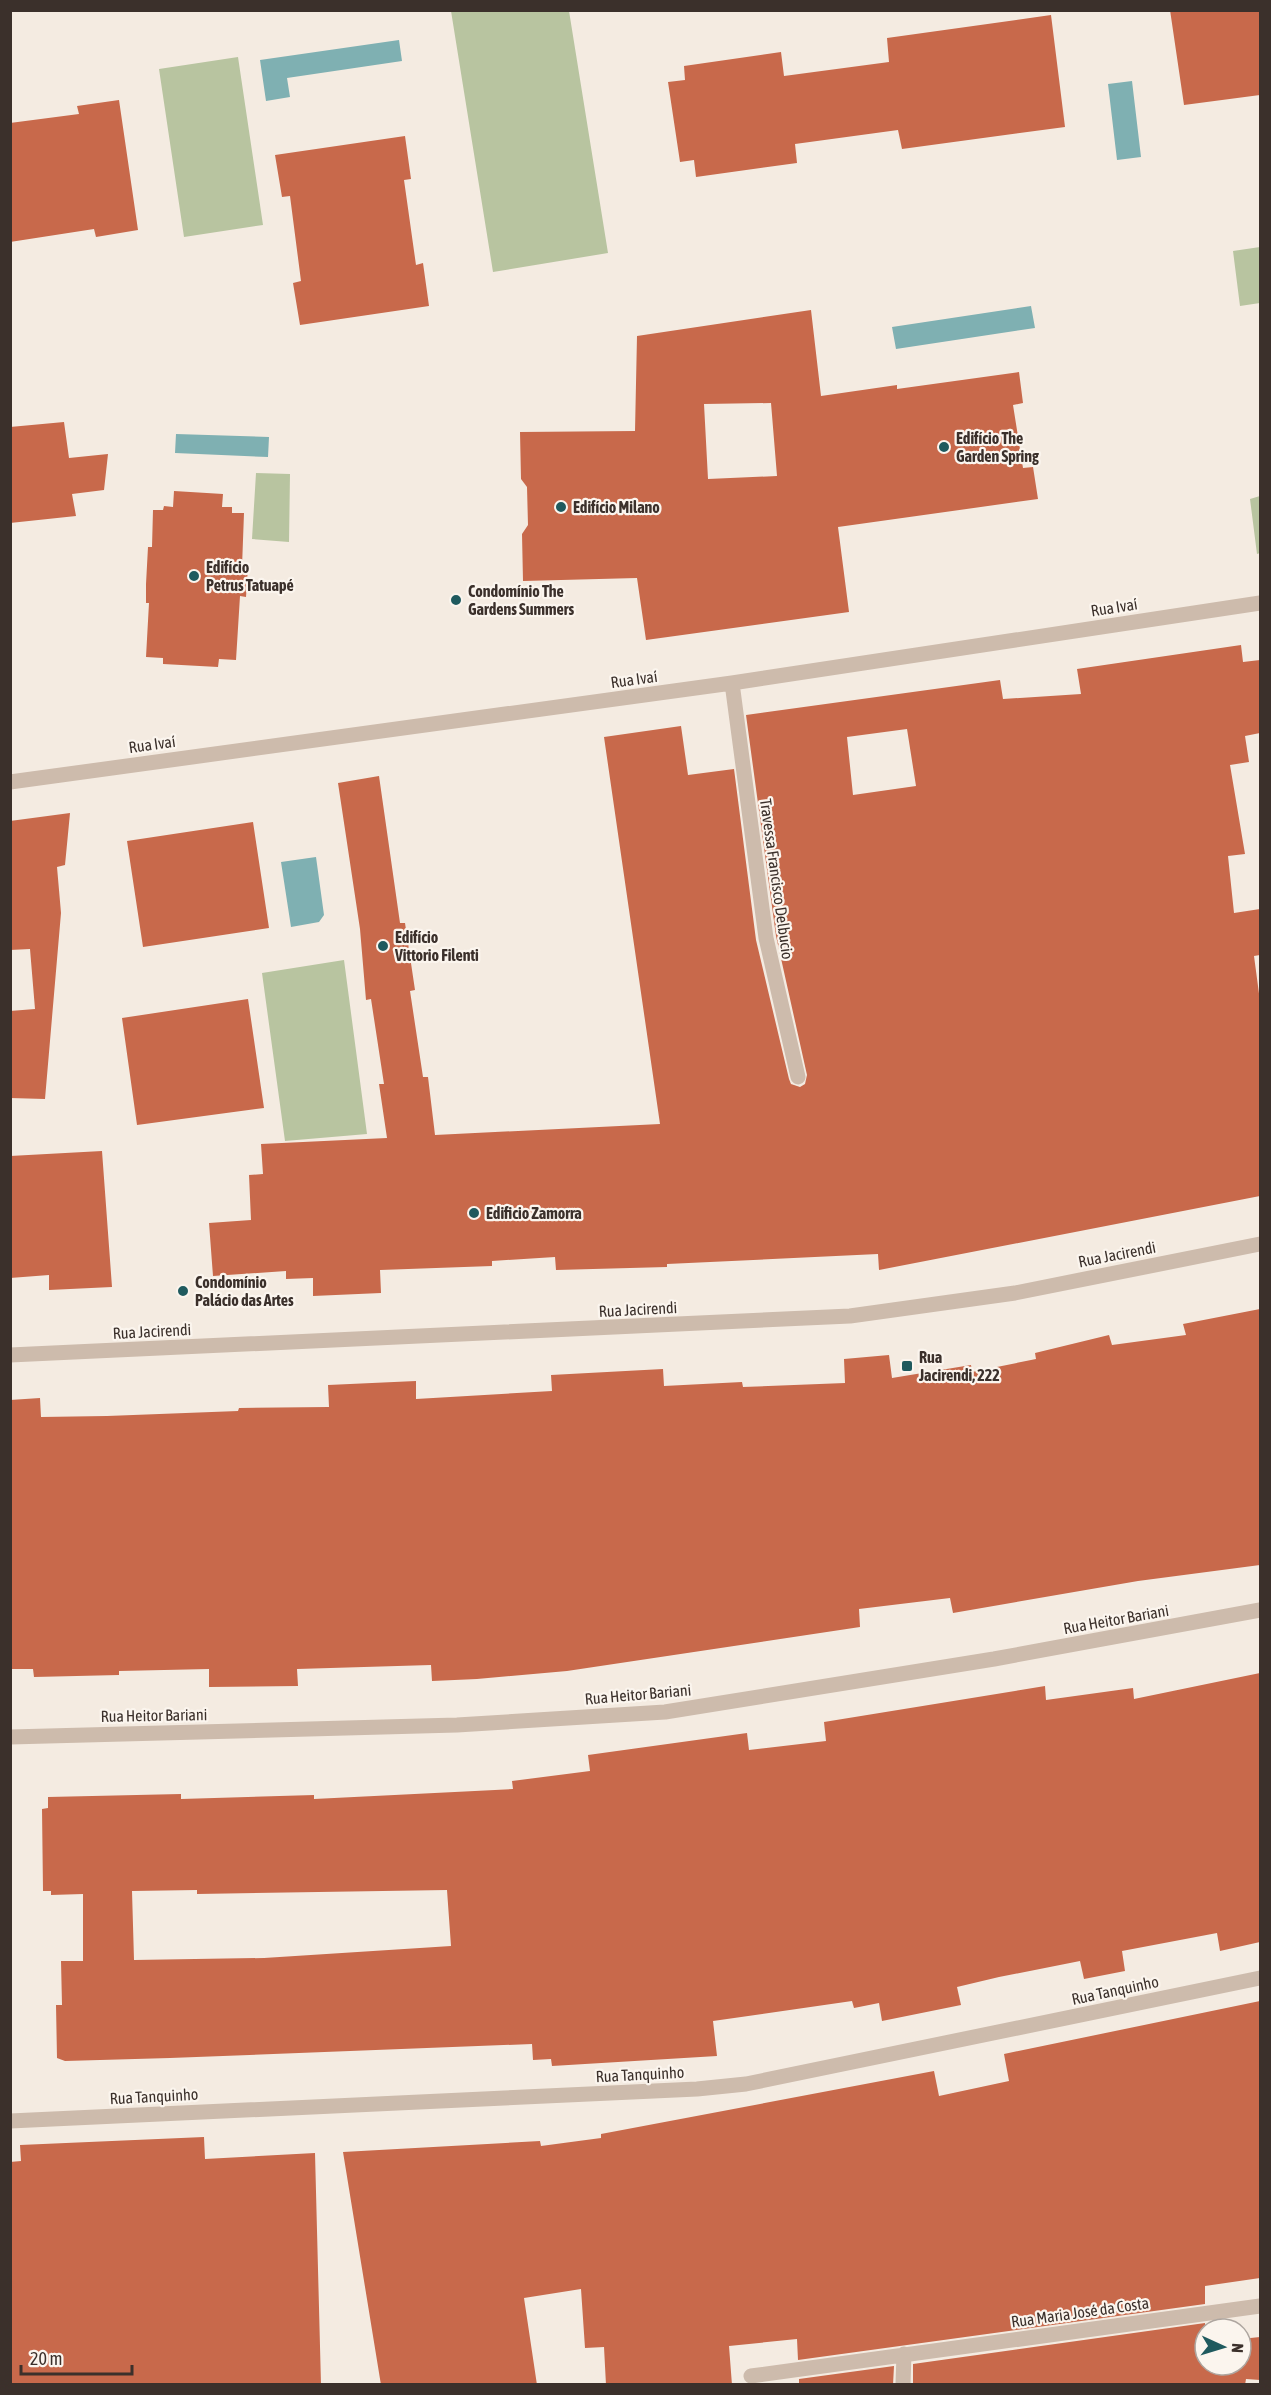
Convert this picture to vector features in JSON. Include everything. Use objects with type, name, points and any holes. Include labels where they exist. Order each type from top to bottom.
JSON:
[{"type":"street","name":"Rua Ivaí","points":[[10,782],[732,683],[1260,603]]},
{"type":"street","name":"Travessa Francisco Delbucio","points":[[732,683],[766,938],[798,1077]]},
{"type":"street","name":"Rua Jacirendi","points":[[10,1355],[850,1316],[1015,1293],[1260,1244]]},
{"type":"street","name":"Rua Heitor Bariani","points":[[10,1737],[457,1725],[665,1712],[994,1659],[1260,1610]]},
{"type":"street","name":"Rua Tanquinho","points":[[10,2121],[685,2090],[746,2084],[1260,1978]]},
{"type":"street","name":"Rua Maria José da Costa","points":[[752,2376],[1260,2306]]},
{"type":"street","points":[[903,2385],[904,2354]]},
{"type":"green space","points":[[451,11],[569,11],[608,253],[493,272]]},
{"type":"green space","points":[[238,57],[263,225],[184,237],[159,69]]},
{"type":"green space","points":[[1260,247],[1260,303],[1240,306],[1233,251]]},
{"type":"green space","points":[[256,473],[290,474],[289,542],[252,539]]},
{"type":"green space","points":[[1260,496],[1260,553],[1257,554],[1250,499]]},
{"type":"green space","points":[[344,960],[367,1134],[285,1141],[262,973]]},
{"type":"water","points":[[399,40],[402,61],[287,78],[290,97],[266,101],[260,60]]},
{"type":"water","points":[[1132,81],[1141,157],[1117,160],[1108,84]]},
{"type":"water","points":[[1031,306],[1035,328],[896,349],[892,327]]},
{"type":"water","points":[[176,434],[269,437],[268,457],[175,453]]},
{"type":"water","points":[[316,857],[324,915],[319,922],[291,927],[281,862]]},
{"type":"building","points":[[1170,10],[1260,10],[1260,95],[1184,105]]},
{"type":"building","points":[[1051,15],[1065,127],[902,149],[898,130],[795,144],[797,163],[696,177],[694,160],[680,162],[668,82],[685,80],[684,66],[781,52],[784,76],[889,62],[887,38]]},
{"type":"building","points":[[119,100],[138,230],[96,237],[94,229],[10,242],[10,123],[79,114],[77,106]]},
{"type":"building","points":[[405,136],[411,179],[404,180],[416,265],[423,263],[429,306],[300,325],[293,283],[301,281],[290,196],[282,197],[275,155]]},
{"type":"building","points":[[811,310],[821,396],[897,385],[897,389],[1019,372],[1023,403],[1013,405],[1023,468],[1033,467],[1038,499],[838,527],[849,612],[646,640],[637,578],[523,581],[522,534],[528,525],[527,487],[521,479],[520,432],[635,431],[637,336]],"holes":[[[771,403],[777,476],[708,479],[704,404]]]},
{"type":"building","points":[[64,422],[69,458],[108,454],[104,490],[72,494],[76,516],[10,523],[10,427]]},
{"type":"building","name":"Edifício Petrus Tatuapé","points":[[174,491],[223,494],[222,507],[232,507],[232,513],[244,513],[242,567],[248,567],[246,597],[240,596],[236,660],[219,659],[218,667],[163,664],[163,658],[146,657],[149,603],[146,603],[146,584],[148,547],[152,547],[153,510],[163,510],[164,506],[173,507]]},
{"type":"building","points":[[1241,645],[1243,662],[1260,660],[1260,733],[1245,736],[1249,762],[1230,765],[1245,854],[1228,856],[1234,913],[1260,909],[1260,955],[1254,956],[1260,1001],[1260,1196],[879,1270],[878,1254],[667,1264],[667,1267],[556,1270],[555,1257],[492,1261],[492,1266],[380,1270],[381,1293],[313,1296],[313,1278],[286,1279],[286,1271],[213,1276],[209,1223],[251,1220],[249,1175],[263,1174],[261,1144],[387,1138],[379,1084],[384,1084],[371,999],[366,1000],[360,929],[338,783],[379,776],[400,923],[405,923],[415,990],[410,991],[423,1077],[428,1077],[435,1135],[660,1124],[604,737],[681,726],[688,775],[734,769],[756,940],[789,1079],[791,1084],[800,1087],[805,1084],[807,1075],[776,936],[746,715],[1000,680],[1003,699],[1081,694],[1077,669]],"holes":[[[907,729],[916,786],[853,795],[847,737]]]},
{"type":"building","points":[[70,813],[65,865],[57,867],[61,913],[45,1099],[10,1098],[10,1011],[35,1009],[30,949],[10,950],[10,821]]},
{"type":"building","points":[[253,822],[269,928],[143,947],[127,841]]},
{"type":"building","points":[[248,999],[264,1108],[137,1125],[122,1018]]},
{"type":"building","points":[[102,1151],[112,1287],[49,1290],[49,1275],[10,1278],[10,1156]]},
{"type":"building","points":[[1260,1309],[1260,1565],[1138,1581],[953,1613],[950,1598],[859,1609],[860,1627],[567,1671],[477,1679],[432,1681],[431,1665],[297,1669],[298,1686],[209,1687],[209,1669],[119,1671],[119,1675],[34,1677],[33,1669],[10,1669],[10,1400],[40,1398],[41,1417],[107,1416],[238,1411],[239,1408],[329,1407],[328,1385],[416,1381],[416,1399],[552,1391],[551,1375],[663,1369],[664,1386],[742,1382],[743,1387],[845,1383],[844,1359],[889,1355],[892,1378],[971,1365],[972,1372],[1036,1359],[1035,1353],[1109,1335],[1112,1345],[1186,1335],[1183,1324]]},
{"type":"building","points":[[1260,1673],[1260,1942],[1220,1951],[1217,1933],[1122,1951],[1125,1971],[1084,1979],[1080,1961],[999,1977],[957,1987],[961,2005],[882,2021],[879,2003],[854,2008],[852,2001],[713,2021],[717,2056],[552,2066],[551,2059],[533,2060],[532,2044],[170,2058],[65,2061],[57,2058],[56,2005],[62,2005],[61,1961],[83,1961],[83,1894],[51,1895],[51,1891],[43,1891],[42,1809],[48,1808],[48,1797],[181,1794],[181,1799],[314,1795],[314,1799],[513,1789],[512,1781],[590,1771],[588,1755],[747,1733],[749,1750],[826,1741],[824,1722],[1045,1686],[1046,1700],[1133,1688],[1134,1699]],"holes":[[[197,1890],[197,1894],[447,1890],[451,1946],[264,1958],[134,1960],[132,1891]]]},
{"type":"building","points":[[1260,2001],[1260,2278],[1205,2286],[1205,2304],[798,2360],[797,2339],[729,2346],[732,2385],[606,2385],[604,2347],[585,2348],[581,2289],[524,2298],[537,2385],[381,2385],[343,2152],[540,2141],[541,2146],[601,2138],[601,2134],[934,2071],[939,2096],[1009,2081],[1004,2054]]},
{"type":"building","points":[[204,2137],[205,2159],[315,2153],[321,2385],[10,2385],[10,2162],[21,2161],[20,2145]]},
{"type":"building","points":[[1193,2325],[1193,2377],[1253,2377],[1253,2338],[1260,2337],[1260,2380],[1246,2379],[1245,2385],[913,2385],[913,2364]]},
{"type":"building","points":[[894,2366],[893,2385],[799,2385],[799,2379]]},
{"type":"place","name":"Edifício The Garden Spring","points":[[944,447]]},
{"type":"place","name":"Edifício Milano","points":[[561,507]]},
{"type":"place","name":"Edifício Petrus Tatuapé","points":[[194,576]]},
{"type":"place","name":"Condomínio The Gardens Summers","points":[[456,600]]},
{"type":"place","name":"Edifício Vittorio Filenti","points":[[383,946]]},
{"type":"place","name":"Edificio Zamorra","points":[[474,1213]]},
{"type":"place","name":"Condomínio Palácio das Artes","points":[[183,1291]]},
{"type":"place","name":"Rua Jacirendi, 222","points":[[907,1366]]}]
